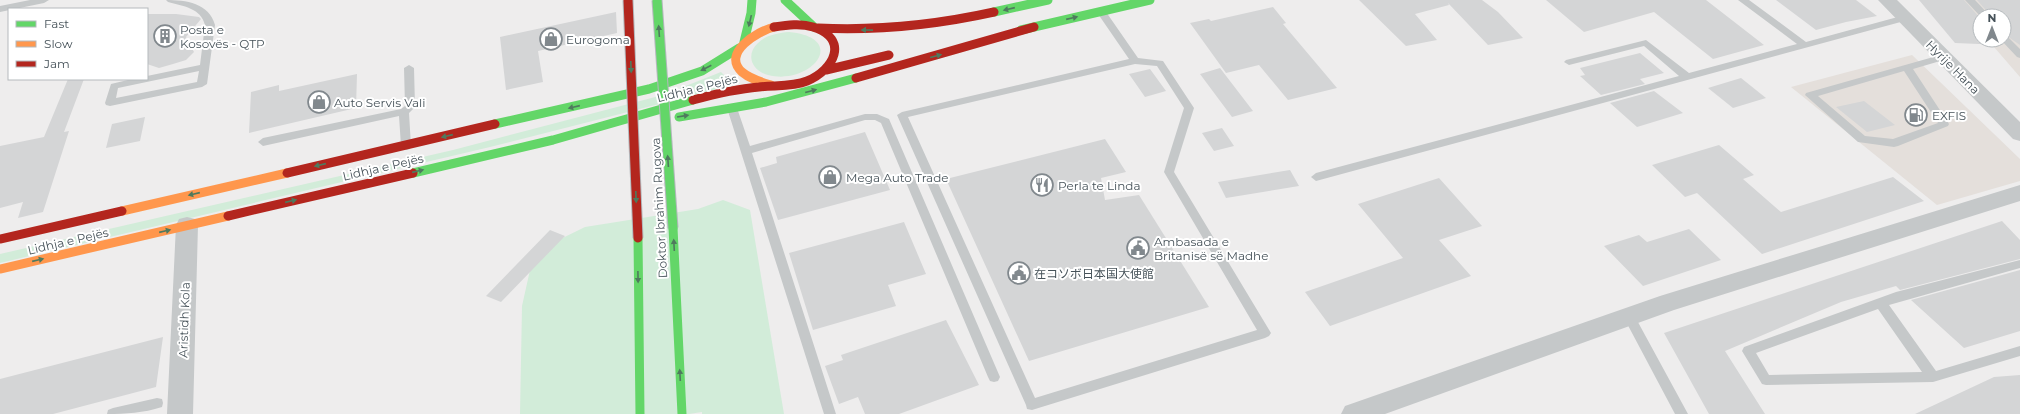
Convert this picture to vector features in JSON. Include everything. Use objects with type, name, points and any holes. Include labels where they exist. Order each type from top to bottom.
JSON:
[{"type":"main road","name":"Doktor Ibrahim Rugova","points":[[628,0],[638,238],[640,414]]},
{"type":"main road","name":"Doktor Ibrahim Rugova","points":[[657,0],[673,228],[682,414]]},
{"type":"main road","points":[[742,45],[752,13],[752,0]]},
{"type":"main road","points":[[785,0],[816,27],[833,39],[836,46],[832,62],[826,70]]},
{"type":"main road","name":"Lidhja e Pejës","points":[[0,238],[649,89],[702,71],[742,45],[755,33],[776,25],[800,24],[816,27],[861,30],[900,29],[988,14],[1048,0]]},
{"type":"main road","points":[[926,48],[1034,27],[1150,0]]},
{"type":"main road","points":[[576,134],[732,108],[806,92],[1034,27]]},
{"type":"main road","name":"Lidhja e Pejës","points":[[742,45],[737,57],[738,65],[742,72],[754,80],[771,85]]},
{"type":"main road","name":"Lidhja e Pejës","points":[[0,269],[576,134],[720,94],[771,85],[801,83],[826,70],[898,53]]},
{"type":"street","name":"Hyrije Hana","points":[[1887,0],[2020,134]]},
{"type":"street","points":[[1354,414],[1675,300],[2020,193]]},
{"type":"street","name":"Aristidh Kola","points":[[180,414],[187,226]]},
{"type":"lane","points":[[0,8],[44,0]]},
{"type":"lane","points":[[142,80],[114,86],[110,104],[202,84],[209,17],[204,12],[193,6],[171,0]]},
{"type":"lane","points":[[1743,0],[1804,45]]},
{"type":"lane","points":[[1970,0],[1977,8]]},
{"type":"lane","points":[[1101,11],[1135,61]]},
{"type":"lane","points":[[1316,177],[1905,18]]},
{"type":"lane","points":[[1569,62],[1646,43],[1687,77]]},
{"type":"lane","points":[[2012,46],[2020,55]]},
{"type":"lane","points":[[1907,68],[1944,124],[1894,143],[1862,139],[1810,95],[1944,57]]},
{"type":"lane","points":[[1135,61],[1160,63],[1189,108],[1169,172],[1265,333],[1032,405],[902,115],[1135,61]]},
{"type":"lane","points":[[148,79],[204,67]]},
{"type":"lane","points":[[263,142],[404,112],[410,107],[409,68]]},
{"type":"lane","points":[[732,108],[830,414]]},
{"type":"lane","points":[[404,112],[406,146]]},
{"type":"lane","points":[[746,151],[865,116],[877,117],[885,121],[994,378]]},
{"type":"lane","points":[[2020,264],[1881,303],[1748,351],[1766,380],[1933,376],[2020,351]]},
{"type":"lane","points":[[1881,303],[1933,376]]},
{"type":"lane","points":[[1629,316],[1682,414]]},
{"type":"lane","points":[[114,414],[157,403]]},
{"type":"shaded area","points":[[1954,0],[2020,0],[2020,77],[1995,48],[2012,48],[2012,8],[1972,8],[1972,21]]},
{"type":"shaded area","points":[[1912,55],[2020,159],[2020,181],[1937,205],[1791,87]]},
{"type":"green space","points":[[789,32],[807,36],[818,43],[820,51],[818,60],[810,68],[798,74],[784,77],[762,73],[754,66],[752,62],[751,57],[754,48],[761,40],[768,36]]},
{"type":"green space","points":[[721,72],[734,85],[490,147],[0,263],[0,254],[453,150],[663,95]]},
{"type":"green space","points":[[723,200],[750,210],[784,414],[702,414],[702,412],[689,414],[520,414],[522,306],[534,252],[585,227],[698,209]]},
{"type":"building","points":[[1359,0],[1482,0],[1498,12],[1523,38],[1488,45],[1448,3],[1449,5],[1415,14],[1437,40],[1406,46]]},
{"type":"building","points":[[1546,0],[1706,0],[1764,45],[1713,59],[1654,12],[1584,32]]},
{"type":"building","points":[[1776,0],[1856,0],[1877,16],[1816,30]]},
{"type":"building","points":[[1919,0],[1964,0],[1972,9],[1972,44],[1955,43]]},
{"type":"building","points":[[1977,0],[2020,0],[2020,45],[2012,40],[2012,8],[1984,8]]},
{"type":"building","points":[[1273,7],[1286,23],[1283,24],[1337,88],[1288,100],[1259,65],[1226,73],[1190,23],[1209,19],[1211,21]]},
{"type":"building","points":[[616,12],[617,33],[538,51],[543,82],[506,90],[500,37]]},
{"type":"building","name":"Posta e Kosovës - QTP","points":[[148,14],[176,14],[199,17],[201,19],[186,37],[194,52],[186,60],[159,68],[148,64]]},
{"type":"building","points":[[1640,53],[1664,73],[1640,79],[1645,84],[1601,95],[1580,76],[1585,75],[1580,68]]},
{"type":"building","points":[[1220,68],[1253,111],[1232,117],[1200,74]]},
{"type":"building","points":[[1150,69],[1166,91],[1145,97],[1129,74]]},
{"type":"building","points":[[357,74],[356,108],[249,133],[251,92],[279,85],[279,91]]},
{"type":"building","points":[[1741,78],[1766,98],[1733,108],[1708,88]]},
{"type":"building","points":[[68,80],[84,80],[64,132],[69,131],[43,212],[18,218],[23,202],[0,208],[0,146],[44,137]]},
{"type":"building","points":[[1654,91],[1683,113],[1637,127],[1610,103]]},
{"type":"building","points":[[1864,101],[1895,125],[1867,132],[1836,107]]},
{"type":"building","points":[[145,117],[140,141],[106,148],[112,124]]},
{"type":"building","points":[[1222,128],[1234,146],[1214,151],[1202,133]]},
{"type":"building","points":[[865,132],[890,190],[778,220],[760,168],[777,163],[776,157]]},
{"type":"building","points":[[1105,139],[1126,172],[1101,178],[1105,200],[1139,195],[1209,307],[1029,361],[946,179]]},
{"type":"building","points":[[1719,145],[1754,175],[1743,179],[1781,212],[1893,177],[1924,201],[1762,254],[1697,193],[1685,197],[1652,165]]},
{"type":"building","points":[[1290,170],[1299,186],[1226,198],[1218,182]]},
{"type":"building","points":[[1439,178],[1482,226],[1439,240],[1471,276],[1330,326],[1305,292],[1403,258],[1358,204]]},
{"type":"building","points":[[2002,221],[2020,240],[2020,259],[1900,290],[1896,286],[1841,302],[1725,351],[1765,414],[1709,414],[1664,333]]},
{"type":"building","points":[[904,222],[926,274],[888,285],[896,306],[813,330],[789,253]]},
{"type":"building","points":[[1689,229],[1721,260],[1643,286],[1604,246],[1639,235],[1647,242]]},
{"type":"building","points":[[550,230],[565,236],[501,302],[486,296]]},
{"type":"building","points":[[2020,270],[2020,331],[1964,348],[1911,300]]},
{"type":"building","points":[[946,320],[979,385],[899,414],[865,414],[858,397],[839,404],[825,366],[843,360],[841,355]]},
{"type":"building","points":[[163,337],[156,387],[53,414],[0,414],[0,379]]},
{"type":"building","points":[[2020,375],[2020,414],[1915,414],[1994,377]]},
{"type":"traffic: fast","points":[[657,0],[673,228]]},
{"type":"traffic: fast","points":[[744,42],[751,13],[752,0]]},
{"type":"traffic: fast","points":[[785,0],[814,27]]},
{"type":"traffic: fast","points":[[994,12],[1048,0]]},
{"type":"traffic: fast","points":[[1021,30],[1150,0]]},
{"type":"traffic: fast","points":[[495,124],[649,89],[702,71],[739,48]]},
{"type":"traffic: fast","points":[[679,117],[766,102],[856,78]]},
{"type":"traffic: fast","points":[[413,173],[553,140],[693,100]]},
{"type":"traffic: fast","points":[[673,228],[682,414]]},
{"type":"traffic: fast","points":[[638,238],[640,414]]},
{"type":"traffic: slow","points":[[771,85],[753,79],[744,74],[740,71],[737,60],[738,53],[747,41],[760,32],[774,27]]},
{"type":"traffic: slow","points":[[122,211],[287,173]]},
{"type":"traffic: slow","points":[[0,269],[228,216]]},
{"type":"traffic: jam","points":[[628,0],[638,238]]},
{"type":"traffic: jam","points":[[818,28],[864,30],[885,29],[928,25],[994,12]]},
{"type":"traffic: jam","points":[[693,100],[742,89],[801,83],[817,76],[825,70],[831,62],[835,54],[835,46],[832,39],[825,32],[814,27],[804,25],[774,27]]},
{"type":"traffic: jam","points":[[856,78],[1034,27]]},
{"type":"traffic: jam","points":[[826,70],[889,55]]},
{"type":"traffic: jam","points":[[287,173],[495,124]]},
{"type":"traffic: jam","points":[[228,216],[413,173]]},
{"type":"traffic: jam","points":[[0,239],[122,211]]},
{"type":"place","name":"Posta e Kosovës - QTP","points":[[165,36]]},
{"type":"place","name":"Eurogoma","points":[[551,39]]},
{"type":"place","name":"Auto Servis Vali","points":[[319,102]]},
{"type":"place","name":"EXFIS","points":[[1916,115]]},
{"type":"place","name":"Mega Auto Trade","points":[[830,177]]},
{"type":"place","name":"Perla te Linda","points":[[1042,185]]},
{"type":"place","name":"Ambasada e Britanisë së Madhe","points":[[1138,248]]},
{"type":"place","name":"在コソボ日本国大使館","points":[[1019,273]]}]
